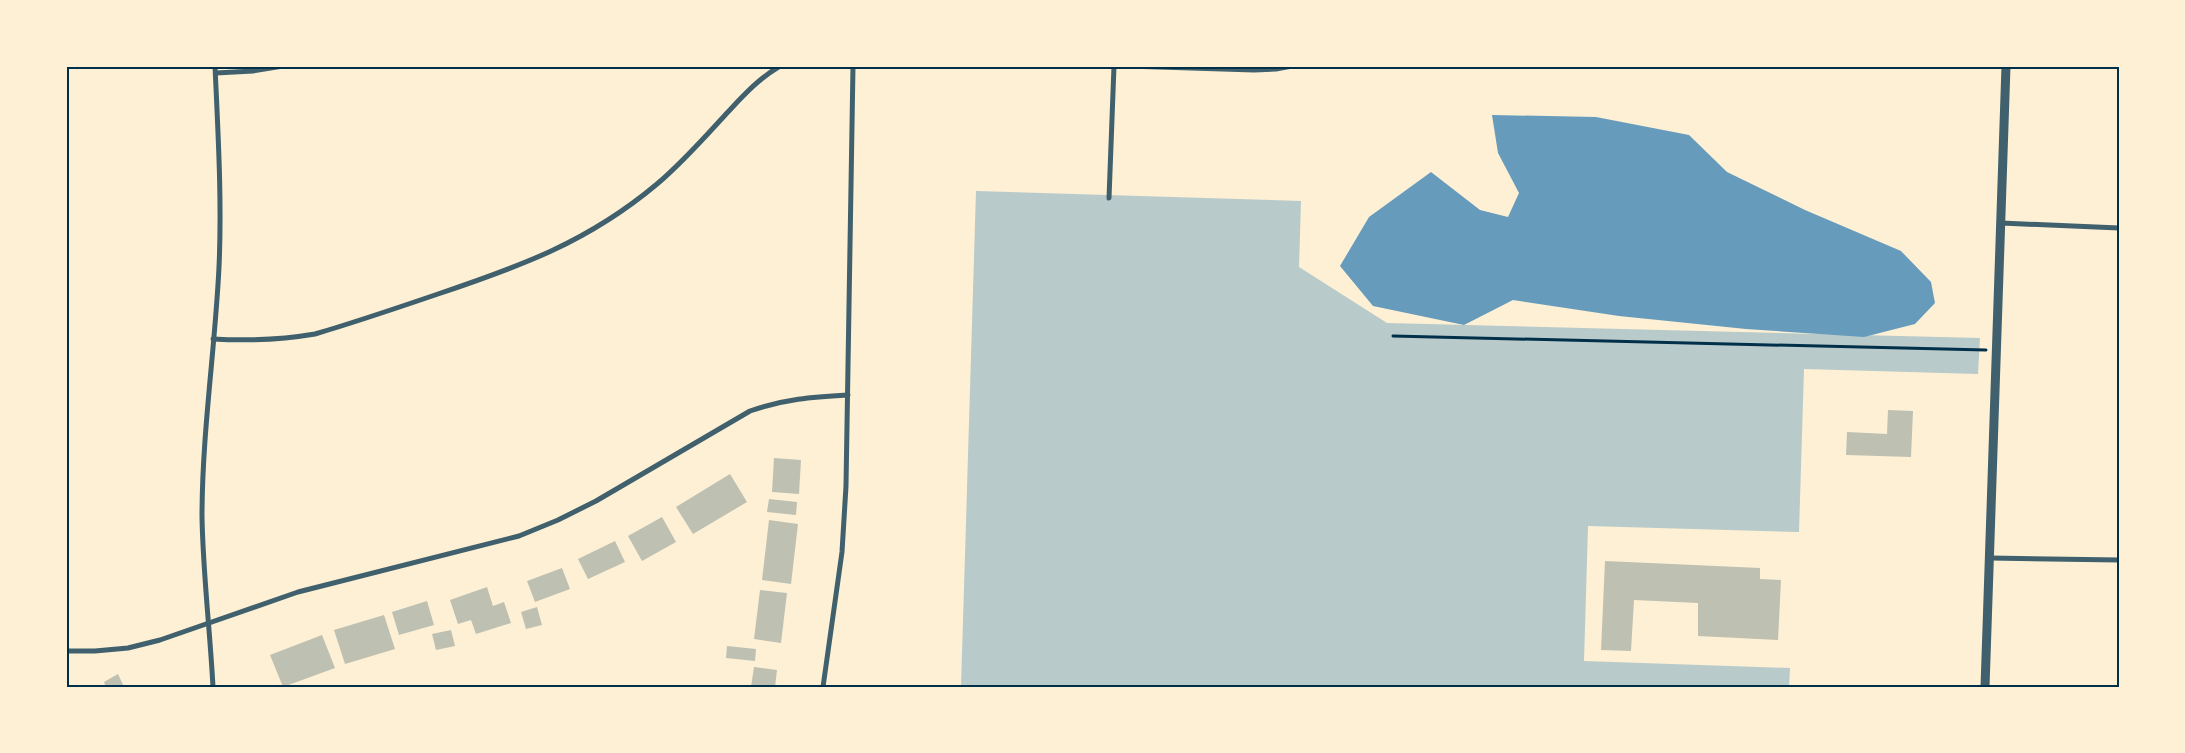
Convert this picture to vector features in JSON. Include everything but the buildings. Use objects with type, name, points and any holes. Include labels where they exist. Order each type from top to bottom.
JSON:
[{"type":"street","points":[[213,687],[202,516],[204,445],[219,267],[220,192],[215,66]]},
{"type":"street","points":[[216,73],[253,71],[283,66]]},
{"type":"street","points":[[213,338],[249,341],[283,340],[315,334],[508,270],[547,255],[586,235],[624,211],[658,184],[760,80],[780,66]]},
{"type":"street","points":[[823,687],[842,552],[846,486],[853,66]]},
{"type":"street","points":[[1109,198],[1114,66]]},
{"type":"street","points":[[1127,66],[1254,70],[1292,66]]},
{"type":"street","points":[[1986,687],[2006,66]]},
{"type":"street","points":[[2001,223],[2119,228]]},
{"type":"street","points":[[66,651],[128,648],[160,640],[298,592],[519,536],[558,520],[596,501],[750,411],[777,402],[804,397],[848,395]]},
{"type":"street","points":[[1990,558],[2119,560]]},
{"type":"path","points":[[1393,336],[1996,350]]},
{"type":"shaded area","points":[[976,191],[1301,201],[1299,267],[1387,323],[1980,338],[1978,374],[1804,369],[1799,532],[1588,526],[1584,661],[1790,668],[1789,687],[961,687]]},
{"type":"water","points":[[1492,115],[1596,117],[1689,135],[1727,172],[1805,210],[1901,251],[1931,282],[1935,303],[1915,324],[1864,337],[1746,329],[1619,316],[1513,300],[1464,325],[1373,306],[1340,266],[1369,217],[1431,172],[1480,210],[1508,217],[1519,193],[1498,153]]}]
